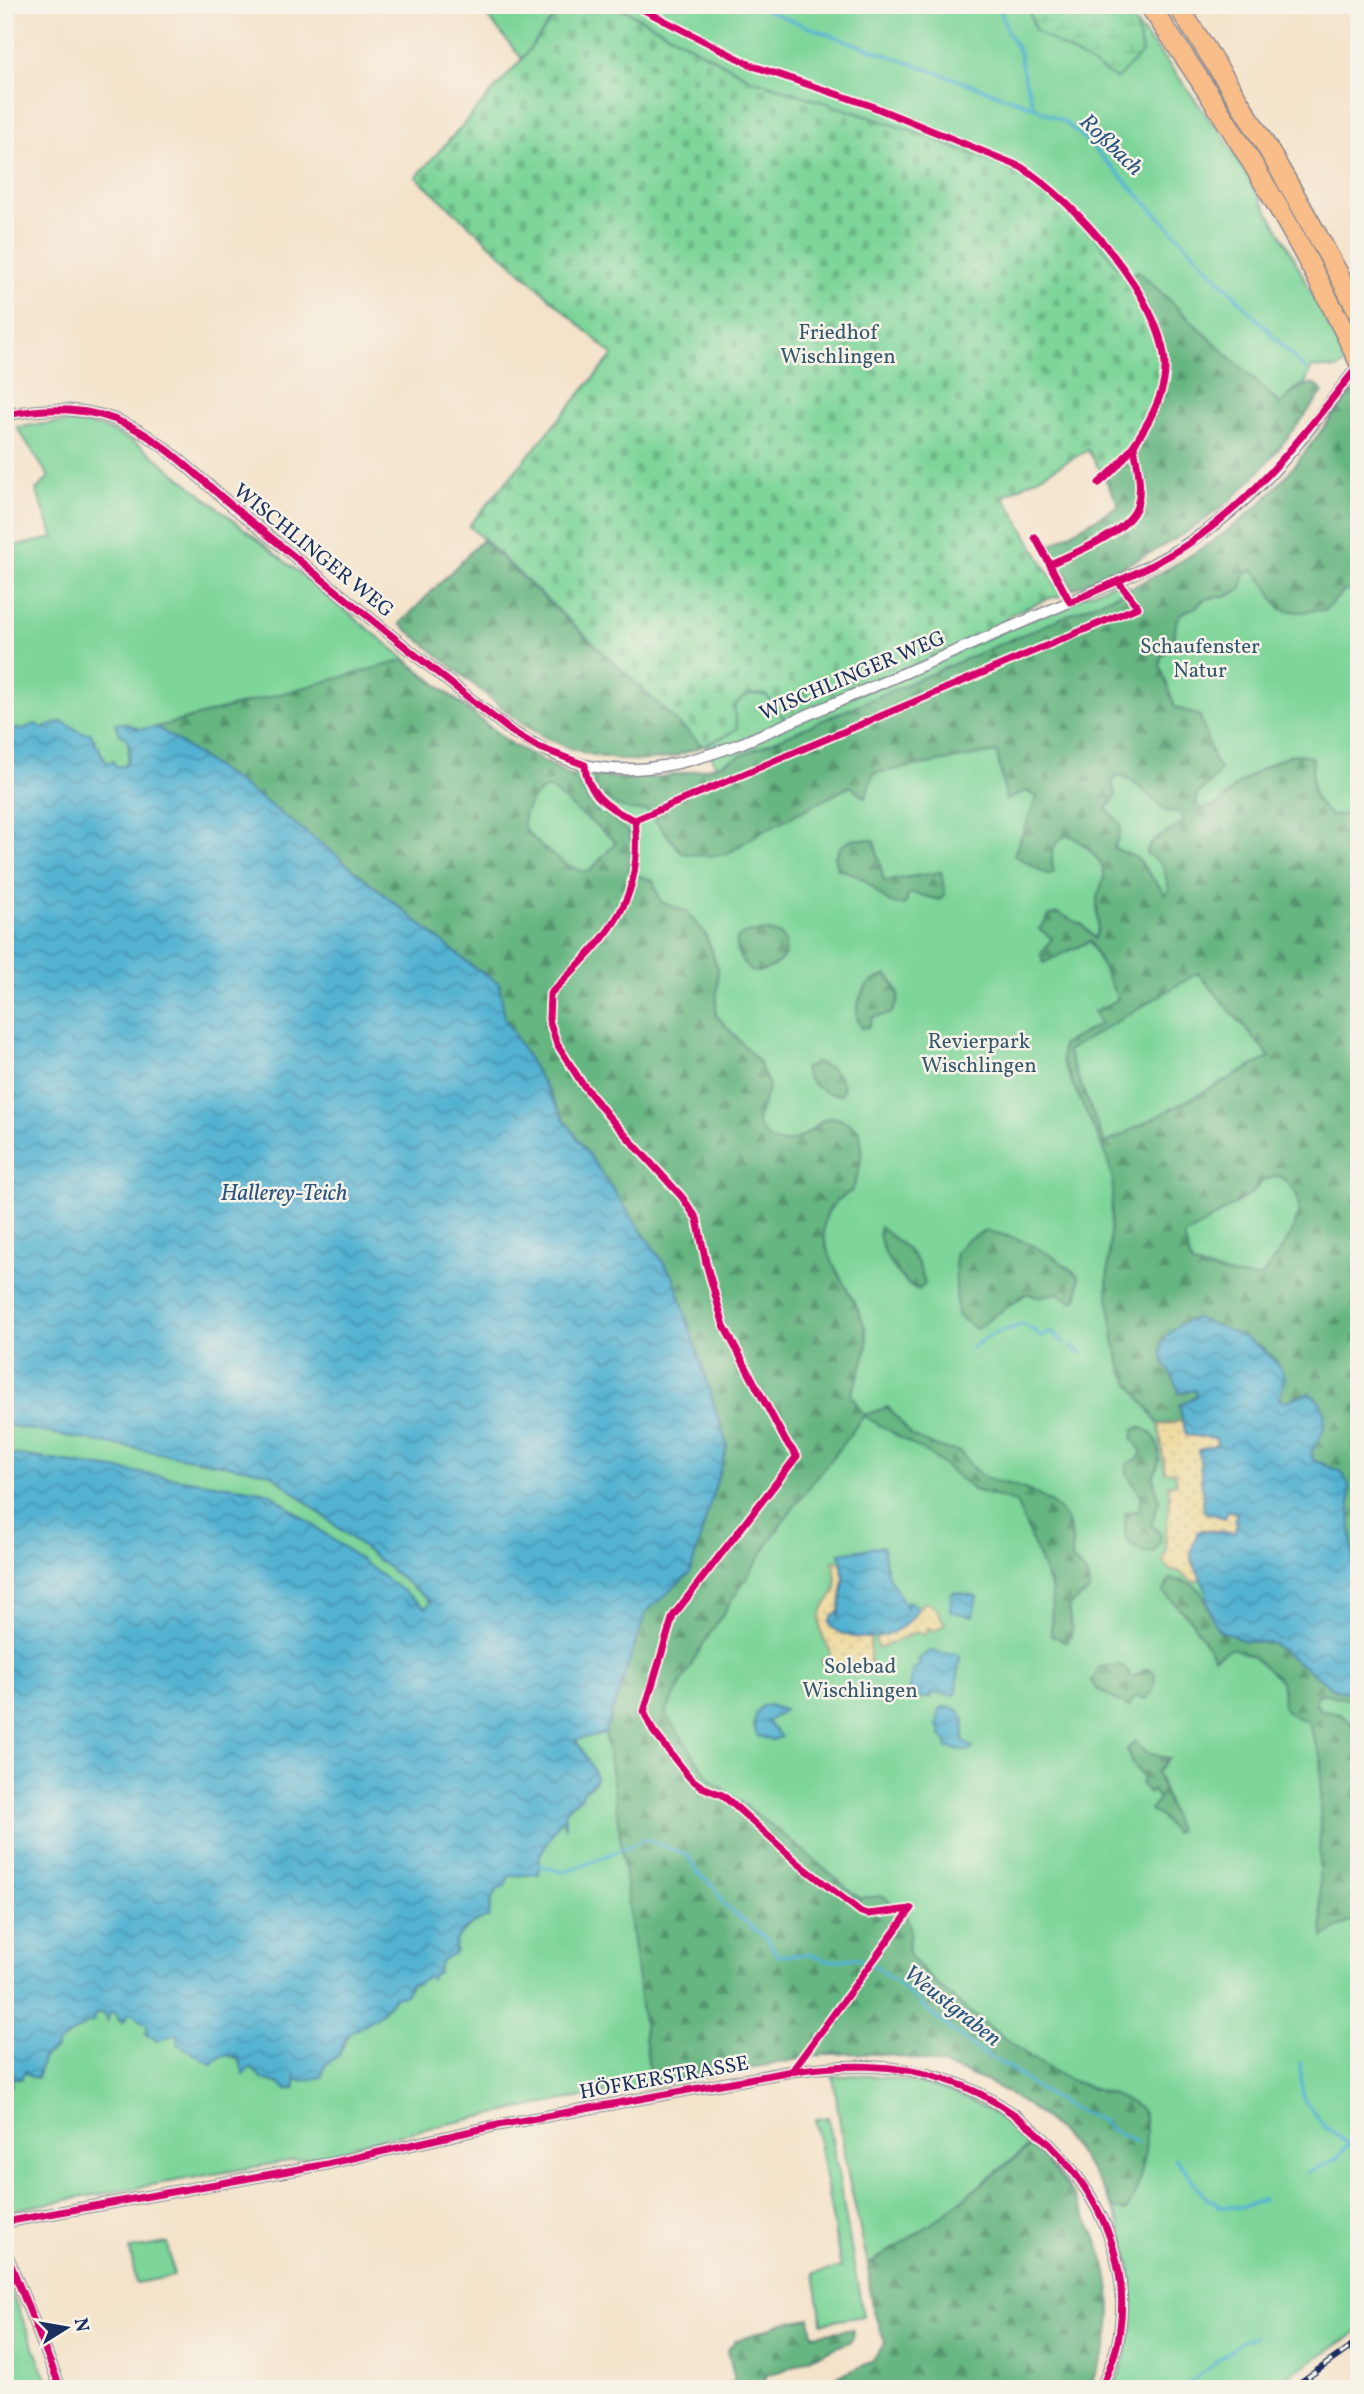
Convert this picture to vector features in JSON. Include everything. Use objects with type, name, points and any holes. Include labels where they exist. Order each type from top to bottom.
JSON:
[{"type":"highway","points":[[1149,5],[1272,195],[1359,363]]},
{"type":"highway","points":[[1177,5],[1229,83],[1270,152],[1359,313]]},
{"type":"street","name":"WISCHLINGER WEG","points":[[5,415],[38,409],[89,411],[128,425],[148,436],[512,731],[538,747],[585,765],[625,769],[666,767],[742,743],[1151,566],[1185,546],[1229,513],[1268,477],[1359,363]]},
{"type":"street","name":"HÖFKERSTRASSE","points":[[5,2222],[327,2164],[498,2125],[792,2071],[831,2066],[899,2068],[945,2079],[971,2089],[1018,2117],[1055,2149],[1089,2196],[1110,2239],[1121,2288],[1118,2340],[1101,2389]]},
{"type":"street","points":[[5,2249],[61,2389]]},
{"type":"green space","points":[[478,5],[563,5],[522,59]]},
{"type":"green space","name":"Friedhof Wischlingen","points":[[563,5],[616,5],[751,79],[909,130],[1002,166],[1037,186],[1072,213],[1097,239],[1125,278],[1158,337],[1162,350],[1162,373],[1154,403],[1124,455],[1103,475],[1088,450],[1004,496],[1062,596],[1050,598],[1009,615],[999,633],[788,724],[766,695],[747,696],[734,708],[737,728],[703,746],[469,526],[613,355],[416,177],[522,59]]},
{"type":"green space","points":[[616,5],[1027,5],[1036,31],[1142,53],[1136,24],[1214,126],[1216,124],[1282,235],[1347,362],[1337,369],[1312,367],[1305,384],[1295,389],[1280,404],[1138,271],[1125,278],[1097,239],[1072,213],[1037,186],[1002,166],[909,130],[751,79]]},
{"type":"green space","points":[[1027,5],[1123,5],[1136,24],[1142,53],[1117,79],[1036,31]]},
{"type":"green space","points":[[1138,271],[1280,404],[1305,386],[1316,384],[1323,392],[1264,466],[1215,512],[1147,555],[1073,589],[1049,546],[1119,505],[1103,475],[1124,455],[1154,403],[1162,350],[1158,337],[1126,278]]},
{"type":"green space","name":"Revierpark Wischlingen","points":[[1358,388],[1359,2331],[1267,2389],[1113,2389],[1129,2340],[1132,2289],[1129,2263],[1115,2214],[1083,2159],[1058,2131],[1030,2107],[998,2088],[964,2072],[928,2061],[891,2055],[841,2053],[791,2060],[496,2113],[354,2145],[345,2151],[5,2211],[5,2086],[12,2085],[12,2077],[21,2079],[25,2071],[37,2078],[44,2056],[87,2023],[94,2014],[104,2014],[106,2020],[109,2013],[114,2012],[118,2020],[124,2022],[131,2013],[149,2026],[145,2035],[156,2040],[173,2034],[179,2035],[179,2038],[212,2064],[221,2056],[234,2057],[240,2062],[243,2074],[252,2068],[259,2075],[295,2083],[295,2079],[323,2070],[325,2065],[339,2055],[350,2032],[381,2013],[394,1997],[405,1995],[410,1984],[416,1984],[424,1977],[438,1973],[442,1961],[456,1951],[455,1941],[459,1936],[474,1923],[489,1917],[496,1891],[504,1886],[509,1876],[540,1855],[561,1819],[564,1820],[567,1808],[582,1797],[583,1792],[594,1783],[595,1775],[576,1740],[139,729],[126,723],[129,750],[125,766],[107,762],[92,738],[62,722],[43,728],[35,724],[20,731],[17,728],[5,731],[5,548],[54,538],[36,490],[49,477],[17,427],[54,423],[96,426],[144,448],[511,744],[571,776],[626,780],[671,777],[716,766],[707,745],[731,733],[734,708],[741,698],[766,695],[788,723],[1118,581],[1132,588],[1150,579],[1206,546],[1258,506],[1292,469],[1349,395]]},
{"type":"green space","points":[[1358,388],[1359,586],[1343,592],[1325,610],[1298,612],[1281,609],[1253,570],[1244,575],[1242,589],[1229,595],[1206,599],[1180,614],[1176,622],[1174,643],[1161,657],[1160,665],[1175,707],[1200,716],[1213,758],[1220,769],[1214,779],[1197,795],[1196,804],[1201,809],[1220,803],[1238,785],[1263,768],[1296,754],[1313,758],[1313,791],[1324,810],[1332,816],[1359,812],[1359,1575],[1353,1570],[1349,1485],[1332,1467],[1313,1460],[1299,1395],[1286,1401],[1279,1399],[1277,1361],[1261,1346],[1195,1318],[1195,1389],[1198,1396],[1179,1405],[1183,1421],[1159,1425],[1122,1371],[1114,1340],[1107,1287],[1113,1180],[1105,1152],[1062,1061],[1062,1045],[1100,1024],[1094,1012],[1118,999],[1090,941],[1043,963],[1041,954],[1052,938],[1039,929],[1050,915],[1058,913],[1083,925],[1095,939],[1098,925],[1097,898],[1104,878],[1103,869],[1091,851],[1069,835],[1063,837],[1053,849],[1054,872],[1049,875],[1014,855],[1037,797],[1026,791],[1006,800],[997,752],[874,773],[865,798],[851,786],[759,833],[727,854],[705,856],[682,853],[647,810],[630,810],[613,804],[599,792],[594,776],[626,779],[655,777],[716,766],[1150,579],[1224,534],[1257,507],[1292,469],[1349,395]],"holes":[[[1117,775],[1133,781],[1166,811],[1179,812],[1183,818],[1183,823],[1156,839],[1146,853],[1163,865],[1169,890],[1165,894],[1137,858],[1114,848],[1121,824],[1106,809],[1116,796],[1112,784]],[[1198,973],[1270,1057],[1105,1144],[1067,1051]],[[1279,1176],[1292,1187],[1298,1199],[1298,1212],[1287,1240],[1261,1278],[1231,1275],[1192,1265],[1184,1237],[1253,1192],[1263,1180]]]},
{"type":"green space","points":[[482,540],[703,746],[672,757],[633,760],[594,755],[556,743],[522,724],[400,624]]},
{"type":"green space","points":[[405,660],[511,744],[571,776],[595,812],[602,810],[628,832],[631,840],[629,868],[632,873],[653,881],[661,902],[686,911],[706,935],[718,970],[716,1015],[758,1061],[769,1086],[757,1121],[767,1137],[780,1142],[794,1140],[832,1117],[859,1130],[862,1154],[855,1184],[852,1191],[832,1205],[824,1222],[825,1241],[832,1260],[862,1320],[867,1338],[864,1360],[851,1395],[864,1415],[888,1407],[912,1436],[940,1448],[960,1452],[982,1476],[1032,1492],[1054,1505],[1067,1521],[1071,1532],[1072,1559],[1087,1577],[1089,1591],[1069,1606],[1072,1630],[1066,1643],[1051,1634],[1052,1590],[1016,1502],[974,1490],[935,1458],[864,1416],[784,1520],[700,1649],[665,1713],[711,1780],[788,1838],[859,1898],[883,1896],[901,1912],[909,1923],[910,1955],[934,1982],[959,2003],[1053,2071],[1077,2083],[1126,2100],[1142,2110],[1146,2132],[1143,2162],[1136,2192],[1125,2212],[1115,2209],[1077,2151],[1046,2119],[990,2083],[928,2062],[861,2053],[828,2054],[651,2086],[605,1733],[646,1612],[690,1572],[727,1446],[674,1278],[564,1119],[505,1019],[499,983],[472,966],[331,851],[266,802],[157,727]],"holes":[[[549,788],[616,842],[590,871],[582,871],[563,862],[535,840],[523,826],[525,813],[534,797]]]},
{"type":"green space","points":[[853,839],[874,840],[884,881],[941,872],[945,894],[940,900],[912,893],[907,896],[907,902],[903,905],[888,901],[862,879],[837,869],[835,856],[841,846]]},
{"type":"green space","points":[[769,931],[781,935],[785,942],[785,955],[771,967],[753,972],[740,957],[737,938],[746,933]]},
{"type":"green space","points":[[887,975],[897,990],[897,1004],[890,1014],[873,1017],[868,1027],[862,1028],[857,1017],[860,998],[871,982]]},
{"type":"green space","points":[[816,1063],[826,1066],[839,1076],[843,1086],[840,1095],[823,1090],[808,1079],[804,1069]]},
{"type":"green space","points":[[880,1227],[914,1257],[925,1284],[919,1290],[897,1273],[885,1254],[881,1244]]},
{"type":"green space","points":[[986,1231],[1024,1242],[1069,1268],[1079,1276],[1078,1297],[1073,1302],[1057,1293],[1037,1297],[1027,1293],[976,1329],[957,1315],[955,1253],[966,1240]]},
{"type":"green space","points":[[5,1425],[270,1473],[431,1602],[426,1609],[268,1492],[5,1453]]},
{"type":"green space","points":[[1139,1427],[1156,1440],[1159,1455],[1153,1476],[1159,1501],[1151,1525],[1161,1534],[1160,1543],[1153,1553],[1137,1550],[1132,1546],[1125,1528],[1126,1512],[1139,1511],[1140,1507],[1140,1494],[1127,1472],[1128,1463],[1138,1459],[1142,1452],[1132,1438],[1134,1430]]},
{"type":"green space","points":[[1170,1579],[1189,1583],[1200,1590],[1212,1619],[1245,1641],[1272,1643],[1331,1687],[1359,1697],[1359,1702],[1326,1694],[1317,1695],[1315,1703],[1321,1710],[1333,1711],[1342,1716],[1359,1731],[1359,1916],[1323,1937],[1319,1871],[1321,1758],[1308,1722],[1286,1711],[1281,1681],[1252,1656],[1232,1648],[1214,1657],[1191,1620],[1163,1592]]},
{"type":"green space","points":[[1119,1664],[1129,1671],[1129,1676],[1133,1677],[1146,1669],[1152,1670],[1155,1675],[1152,1692],[1145,1699],[1139,1696],[1134,1698],[1129,1707],[1098,1690],[1091,1682],[1100,1667]]},
{"type":"green space","points":[[1135,1741],[1150,1754],[1169,1758],[1157,1772],[1178,1831],[1174,1833],[1160,1816],[1150,1811],[1159,1799],[1152,1790],[1148,1794],[1141,1784],[1143,1778],[1131,1762],[1127,1750]]},
{"type":"green space","points":[[854,2075],[904,2080],[950,2092],[992,2113],[1031,2144],[934,2222],[868,2265],[848,2175],[833,2077]]},
{"type":"green space","points":[[828,2117],[863,2316],[822,2323],[814,2273],[841,2268],[815,2119]]},
{"type":"green space","points":[[1032,2145],[1068,2187],[1083,2211],[1104,2262],[1110,2289],[1111,2316],[1107,2344],[1088,2389],[790,2389],[797,2385],[823,2383],[871,2362],[885,2343],[871,2302],[868,2265],[934,2222]]},
{"type":"green space","points":[[168,2243],[174,2276],[136,2283],[130,2249]]},
{"type":"green space","points":[[5,2277],[51,2389],[5,2389]]},
{"type":"green space","points":[[810,2318],[813,2335],[852,2329],[851,2341],[766,2375],[762,2386],[768,2389],[714,2389],[735,2381],[728,2350],[735,2341],[783,2323]]},
{"type":"sand","points":[[1183,1421],[1186,1435],[1216,1438],[1228,1510],[1237,1513],[1235,1533],[1202,1529],[1191,1559],[1201,1579],[1194,1582],[1178,1571],[1171,1571],[1163,1561],[1167,1549],[1165,1545],[1170,1499],[1168,1485],[1177,1483],[1175,1471],[1165,1472],[1159,1425]]},
{"type":"sand","points":[[833,1561],[841,1561],[844,1578],[836,1630],[853,1637],[870,1638],[870,1665],[822,1664],[822,1659],[826,1661],[831,1652],[823,1636],[820,1618],[836,1589]]},
{"type":"sand","points":[[926,1602],[936,1608],[945,1624],[933,1631],[928,1629],[925,1635],[916,1632],[878,1649],[875,1637],[903,1626]]},
{"type":"water","name":"Hallerey-Teich","points":[[62,721],[83,733],[91,733],[104,758],[110,763],[112,760],[116,766],[125,766],[129,748],[127,740],[120,734],[115,723],[126,723],[139,729],[157,727],[266,802],[331,851],[472,966],[499,983],[505,1019],[564,1119],[674,1278],[727,1446],[690,1573],[646,1612],[605,1733],[576,1740],[596,1779],[583,1792],[582,1797],[567,1809],[566,1828],[561,1819],[540,1855],[539,1874],[509,1876],[505,1886],[494,1894],[489,1917],[461,1933],[455,1942],[455,1953],[442,1960],[438,1973],[433,1974],[431,1979],[427,1976],[419,1983],[410,1984],[405,1995],[394,1997],[381,2013],[351,2031],[339,2055],[325,2065],[322,2077],[301,2081],[295,2079],[295,2088],[287,2090],[280,2084],[263,2079],[252,2068],[243,2075],[242,2065],[235,2057],[221,2056],[212,2064],[209,2063],[177,2043],[179,2038],[176,2034],[156,2041],[154,2037],[146,2035],[148,2026],[131,2013],[122,2023],[115,2013],[110,2012],[107,2021],[103,2013],[95,2014],[93,2022],[87,2023],[57,2044],[56,2049],[44,2056],[37,2078],[29,2076],[25,2071],[21,2079],[12,2077],[11,2086],[5,2086],[5,1453],[268,1492],[426,1608],[431,1602],[270,1473],[5,1425],[5,731],[18,728],[20,730],[35,724],[43,728]]},
{"type":"water","points":[[1195,1318],[1246,1339],[1268,1354],[1285,1376],[1279,1399],[1286,1401],[1308,1393],[1321,1405],[1324,1412],[1323,1429],[1311,1452],[1313,1460],[1342,1472],[1349,1485],[1353,1569],[1359,1575],[1359,1697],[1331,1687],[1272,1643],[1245,1641],[1219,1630],[1212,1619],[1204,1586],[1190,1554],[1198,1531],[1235,1533],[1237,1513],[1228,1510],[1225,1518],[1204,1512],[1199,1450],[1217,1445],[1216,1438],[1186,1435],[1179,1405],[1197,1396],[1195,1390],[1179,1393],[1161,1354],[1164,1340],[1174,1328]]},
{"type":"water","points":[[883,1546],[887,1573],[907,1609],[906,1602],[909,1601],[916,1606],[916,1612],[902,1626],[885,1635],[866,1638],[838,1632],[829,1622],[838,1612],[839,1618],[844,1579],[840,1553]]},
{"type":"water","points":[[954,1592],[977,1596],[973,1616],[950,1612],[951,1594]]},
{"type":"water","points":[[929,1651],[958,1654],[960,1657],[954,1695],[931,1693],[930,1698],[912,1697],[909,1694],[912,1671],[920,1664],[918,1660]]},
{"type":"water","points":[[769,1705],[784,1710],[767,1722],[781,1737],[773,1740],[758,1736],[755,1728],[760,1709]]},
{"type":"water","points":[[943,1707],[957,1709],[965,1719],[963,1740],[973,1748],[970,1751],[946,1746],[947,1740],[941,1737],[942,1729],[937,1728],[939,1711]]},
{"type":"waterway","name":"Roßbach","points":[[754,5],[808,27],[1034,107],[1064,122],[1084,138],[1306,370]]},
{"type":"waterway","points":[[999,5],[1007,31],[1019,51],[1034,107]]},
{"type":"waterway","points":[[972,1348],[1001,1331],[1021,1324],[1041,1337],[1051,1332],[1064,1342]]},
{"type":"waterway","points":[[1071,1347],[1082,1353]]},
{"type":"waterway","name":"Weustgraben","points":[[539,1865],[562,1872],[646,1839],[688,1856],[697,1872],[716,1889],[724,1905],[767,1939],[778,1956],[808,1954],[828,1961],[857,1958],[877,1967],[982,2053],[1012,2069],[1033,2086],[1067,2106],[1103,2121],[1108,2128],[1137,2143]]},
{"type":"waterway","points":[[1300,2063],[1303,2098],[1325,2127],[1359,2152]]},
{"type":"waterway","points":[[1308,2173],[1337,2158],[1348,2145]]},
{"type":"waterway","name":"Weustgraben","points":[[1176,2158],[1207,2199],[1215,2201],[1219,2207],[1241,2207],[1263,2200]]},
{"type":"waterway","points":[[1183,2389],[1241,2342],[1255,2336]]},
{"type":"railway","points":[[1291,2389],[1359,2341]]},
{"type":"cycle path","points":[[634,5],[753,66],[869,105],[1021,167],[1043,183],[1090,227],[1133,283],[1149,311],[1160,339],[1165,365],[1160,396],[1144,430],[1122,460],[1099,483]]},
{"type":"cycle path","points":[[1035,537],[1070,602],[1157,562],[1211,527],[1258,485],[1300,439],[1359,365]]},
{"type":"cycle path","points":[[5,415],[53,410],[84,412],[115,419],[145,434],[511,731],[538,747],[585,765],[590,784],[601,799],[608,806],[635,820],[1138,607],[1118,581]]},
{"type":"cycle path","points":[[1050,564],[1099,541],[1132,516],[1137,506],[1139,491],[1134,446]]},
{"type":"cycle path","points":[[635,820],[634,875],[627,898],[604,937],[550,994],[549,1020],[557,1044],[581,1082],[682,1197],[697,1219],[724,1326],[786,1442],[797,1456],[673,1616],[644,1712],[653,1731],[690,1778],[702,1787],[722,1795],[799,1864],[861,1912],[868,1914],[911,1909]]},
{"type":"cycle path","points":[[792,2071],[911,1909]]},
{"type":"cycle path","points":[[5,2222],[327,2164],[498,2125],[792,2071],[850,2066],[906,2070],[944,2079],[981,2094],[1016,2116],[1048,2143],[1076,2174],[1098,2209],[1113,2247],[1121,2287],[1119,2336],[1101,2389]]},
{"type":"cycle path","points":[[5,2250],[61,2389]]},
{"type":"park label","name":"Schaufenster Natur","points":[[1200,658]]},
{"type":"park label","name":"Solebad Wischlingen","points":[[860,1678]]}]
